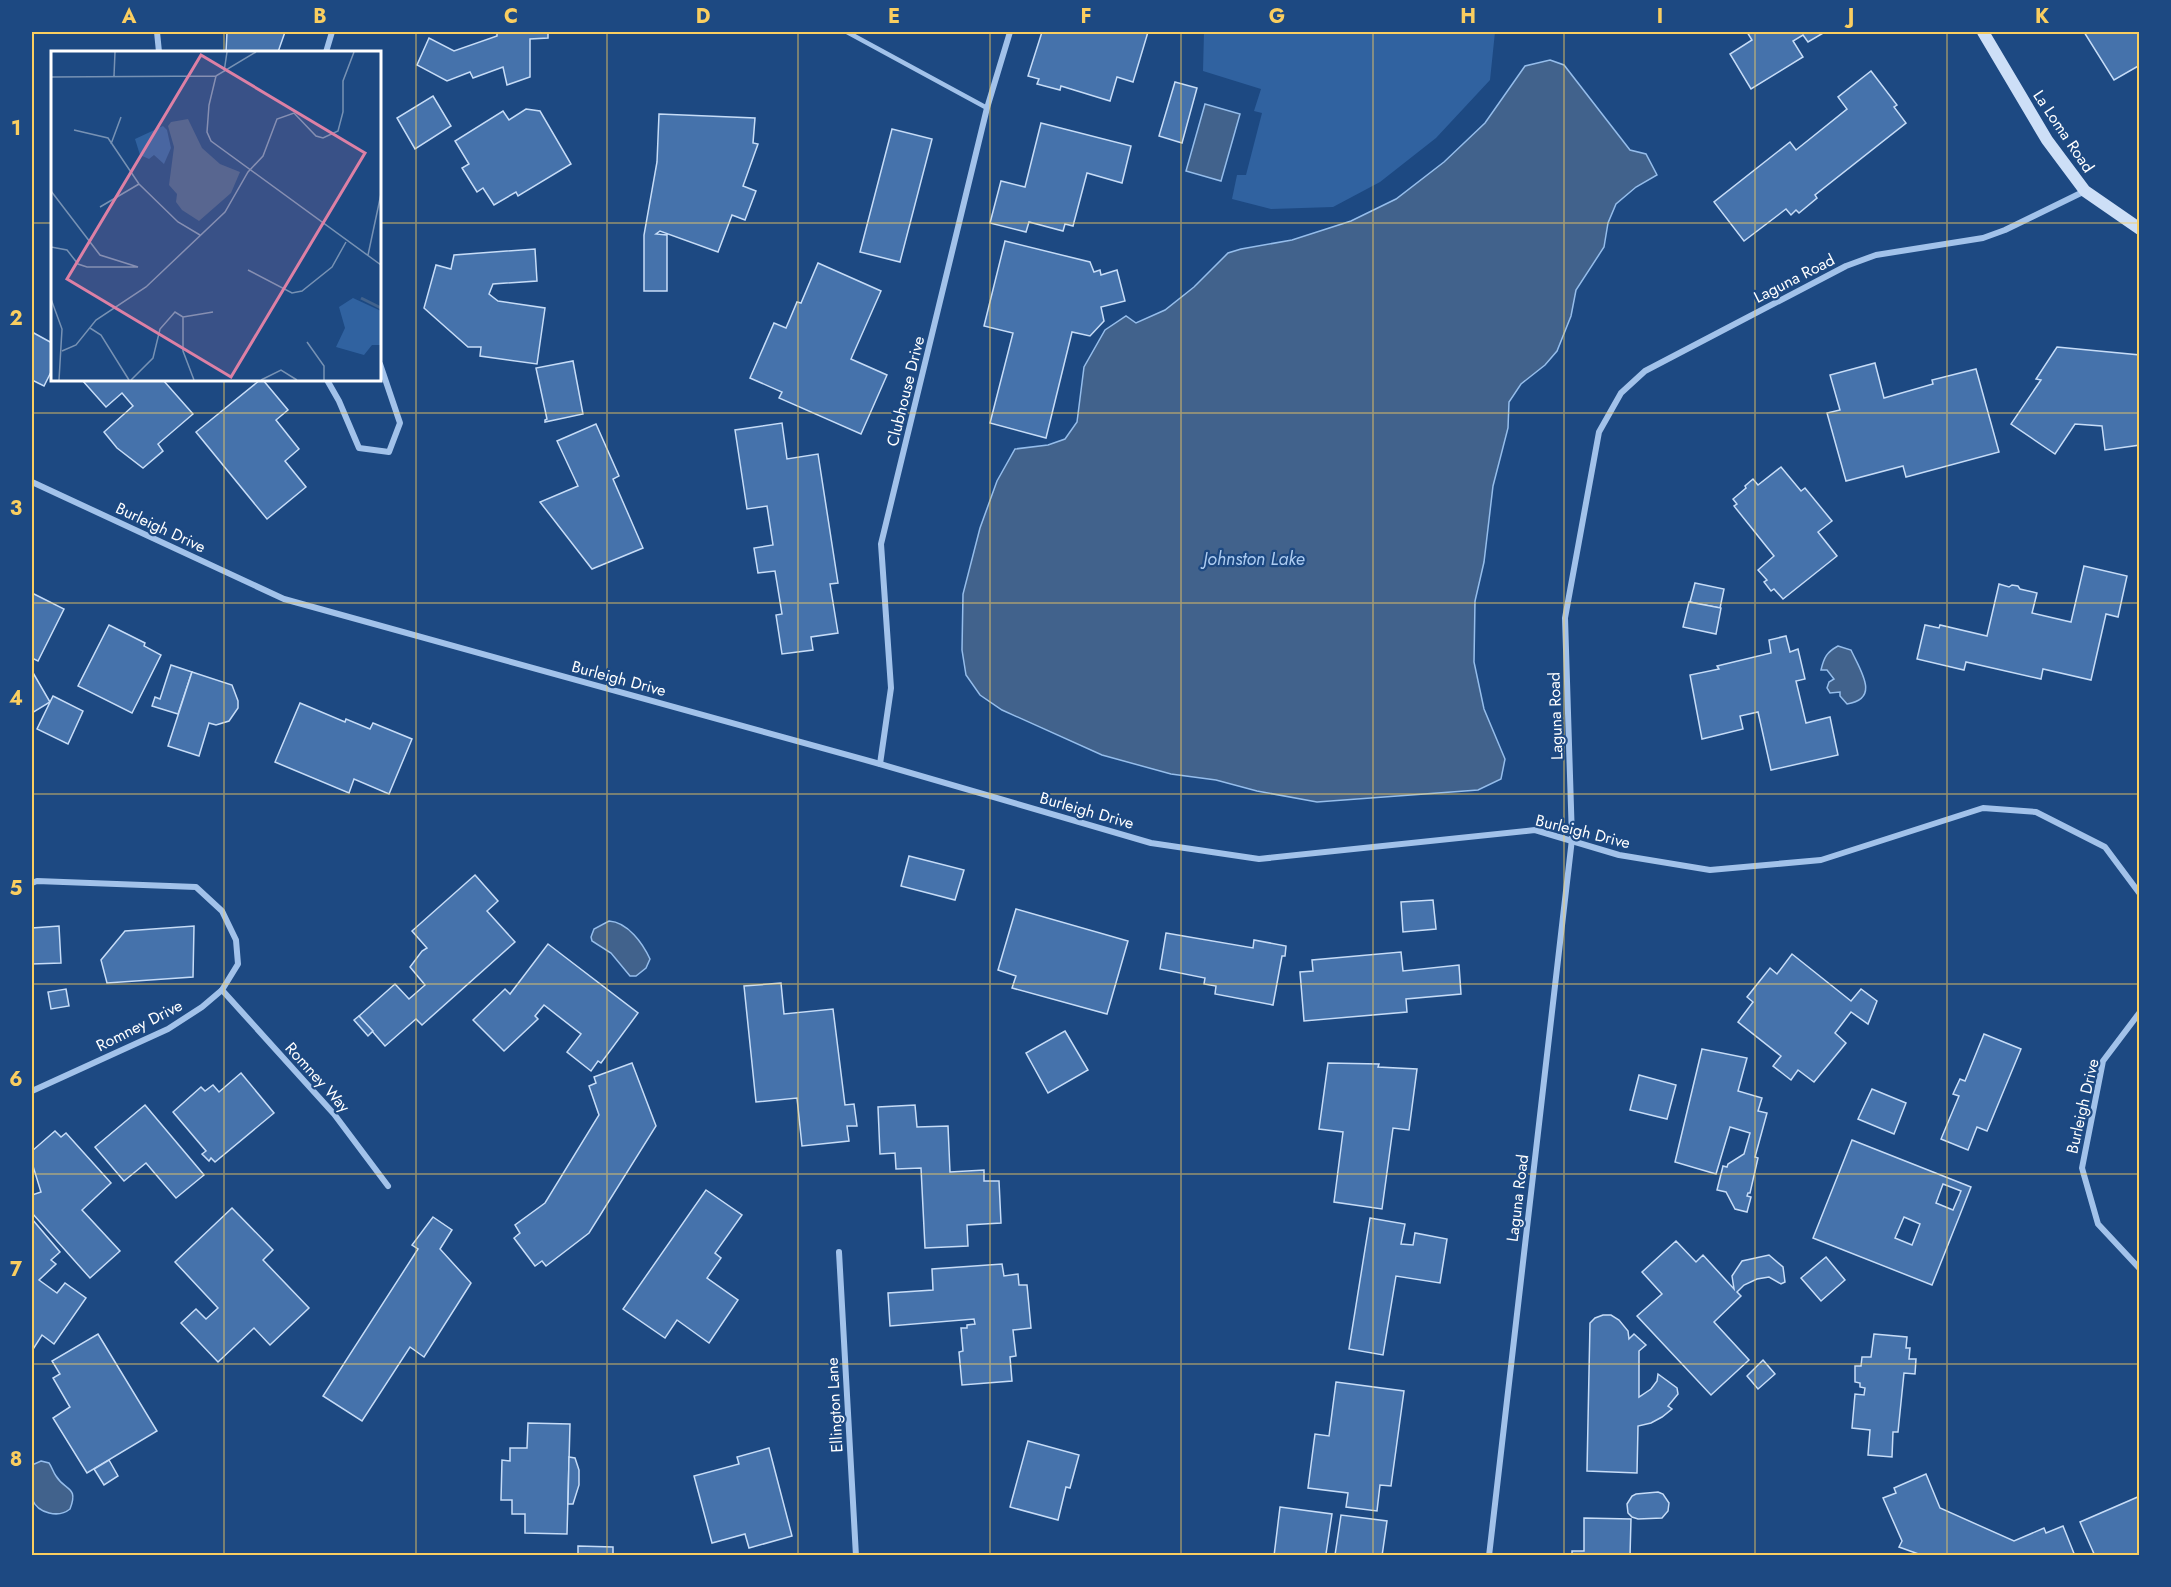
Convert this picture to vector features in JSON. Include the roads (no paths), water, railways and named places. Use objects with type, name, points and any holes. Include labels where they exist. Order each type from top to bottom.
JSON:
[{"type":"street","points":[[156,32],[159,51]]},
{"type":"street","points":[[326,51],[332,32]]},
{"type":"street","name":"Clubhouse Drive","points":[[880,764],[891,688],[881,544],[987,108],[1010,32]]},
{"type":"street","name":"La Loma Road","points":[[1983,32],[2047,140],[2085,191],[2139,229]]},
{"type":"street","name":"Laguna Road","points":[[1489,1556],[1572,839],[1565,618],[1599,432],[1621,393],[1645,370],[1846,266],[1876,255],[1983,238],[2005,230],[2085,191]]},
{"type":"street","points":[[328,381],[339,401],[359,448],[390,452],[400,423],[381,367]]},
{"type":"street","name":"Burleigh Drive","points":[[32,482],[284,600],[880,764],[1151,843],[1259,859],[1535,830],[1572,839],[1618,855],[1710,870],[1821,860],[1983,808],[2037,812],[2105,847],[2139,894]]},
{"type":"street","name":"Romney Drive","points":[[32,883],[38,880],[196,887],[222,911],[236,940],[238,964],[222,990],[202,1007],[168,1029],[32,1091]]},
{"type":"street","name":"Romney Way","points":[[222,990],[334,1114],[388,1186]]},
{"type":"street","name":"Burleigh Drive","points":[[2139,1012],[2103,1061],[2082,1168],[2098,1224],[2139,1269]]},
{"type":"street","name":"Ellington Lane","points":[[839,1252],[856,1556]]},
{"type":"lane","points":[[847,32],[987,108]]},
{"type":"water","name":"Johnston Lake","points":[[1550,60],[1564,65],[1630,150],[1646,154],[1657,175],[1636,187],[1616,204],[1608,223],[1604,247],[1576,290],[1571,316],[1557,351],[1545,365],[1521,384],[1509,402],[1508,428],[1493,486],[1484,562],[1475,601],[1474,662],[1484,709],[1505,759],[1501,779],[1478,790],[1317,802],[1257,791],[1216,780],[1171,774],[1102,755],[1002,710],[980,695],[966,675],[962,650],[963,594],[980,528],[997,481],[1015,449],[1048,445],[1065,439],[1077,422],[1084,367],[1105,330],[1126,316],[1136,323],[1165,310],[1194,287],[1228,253],[1292,240],[1351,221],[1396,199],[1444,162],[1485,123],[1525,66]]},
{"type":"water","points":[[1205,104],[1240,114],[1221,181],[1186,171]]},
{"type":"water","points":[[1838,646],[1851,650],[1865,683],[1866,690],[1863,696],[1847,704],[1840,696],[1840,692],[1830,693],[1827,688],[1829,682],[1834,679],[1827,670],[1821,670],[1826,655]]},
{"type":"water","points":[[609,921],[616,922],[628,930],[639,941],[650,959],[646,968],[636,976],[630,976],[611,953],[592,941],[594,929]]},
{"type":"water","points":[[41,1461],[49,1463],[60,1481],[72,1492],[70,1509],[65,1512],[49,1513],[39,1508],[32,1499],[30,1487],[32,1465]]}]
